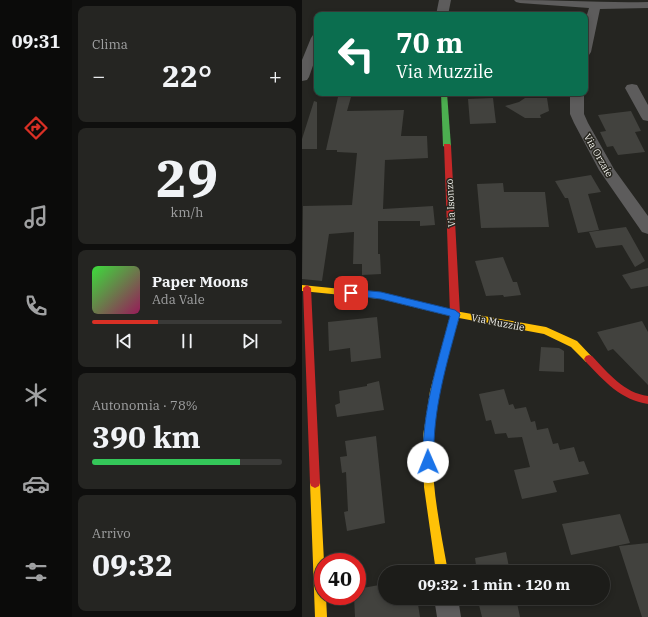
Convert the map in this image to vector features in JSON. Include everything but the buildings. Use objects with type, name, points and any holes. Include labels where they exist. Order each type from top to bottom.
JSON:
[{"type":"street","points":[[443,12],[445,0]]},
{"type":"street","points":[[520,0],[596,5],[609,3],[648,5]]},
{"type":"street","points":[[588,37],[596,5]]},
{"type":"street","points":[[302,77],[314,46]]},
{"type":"street","points":[[632,88],[648,117]]},
{"type":"street","name":"Via Isonzo","points":[[441,565],[429,487],[428,437],[434,391],[455,314],[444,96]]},
{"type":"street","name":"Via Orzaie","points":[[577,96],[577,114],[581,124],[607,170],[642,211]]},
{"type":"street","points":[[642,211],[648,228]]},
{"type":"street","points":[[304,288],[321,617]]},
{"type":"street","name":"Via Muzzile","points":[[304,288],[381,296],[455,314],[546,331],[574,344],[617,387],[627,394],[641,400],[648,400]]},
{"type":"street","points":[[447,605],[449,617]]},
{"type":"traffic: fast","points":[[444,96],[447,146]]},
{"type":"traffic: slow","points":[[302,288],[381,296],[455,314],[546,331],[574,344],[589,359]]},
{"type":"traffic: slow","points":[[441,565],[429,487],[427,453],[432,406],[454,318]]},
{"type":"traffic: slow","points":[[315,483],[321,617]]},
{"type":"traffic: jam","points":[[447,146],[454,318]]},
{"type":"traffic: jam","points":[[307,288],[315,483]]},
{"type":"traffic: jam","points":[[589,359],[608,379],[623,391],[639,399],[648,400]]},
{"type":"route","points":[[351,293],[381,296],[455,314],[434,391],[428,437],[428,462]]}]
